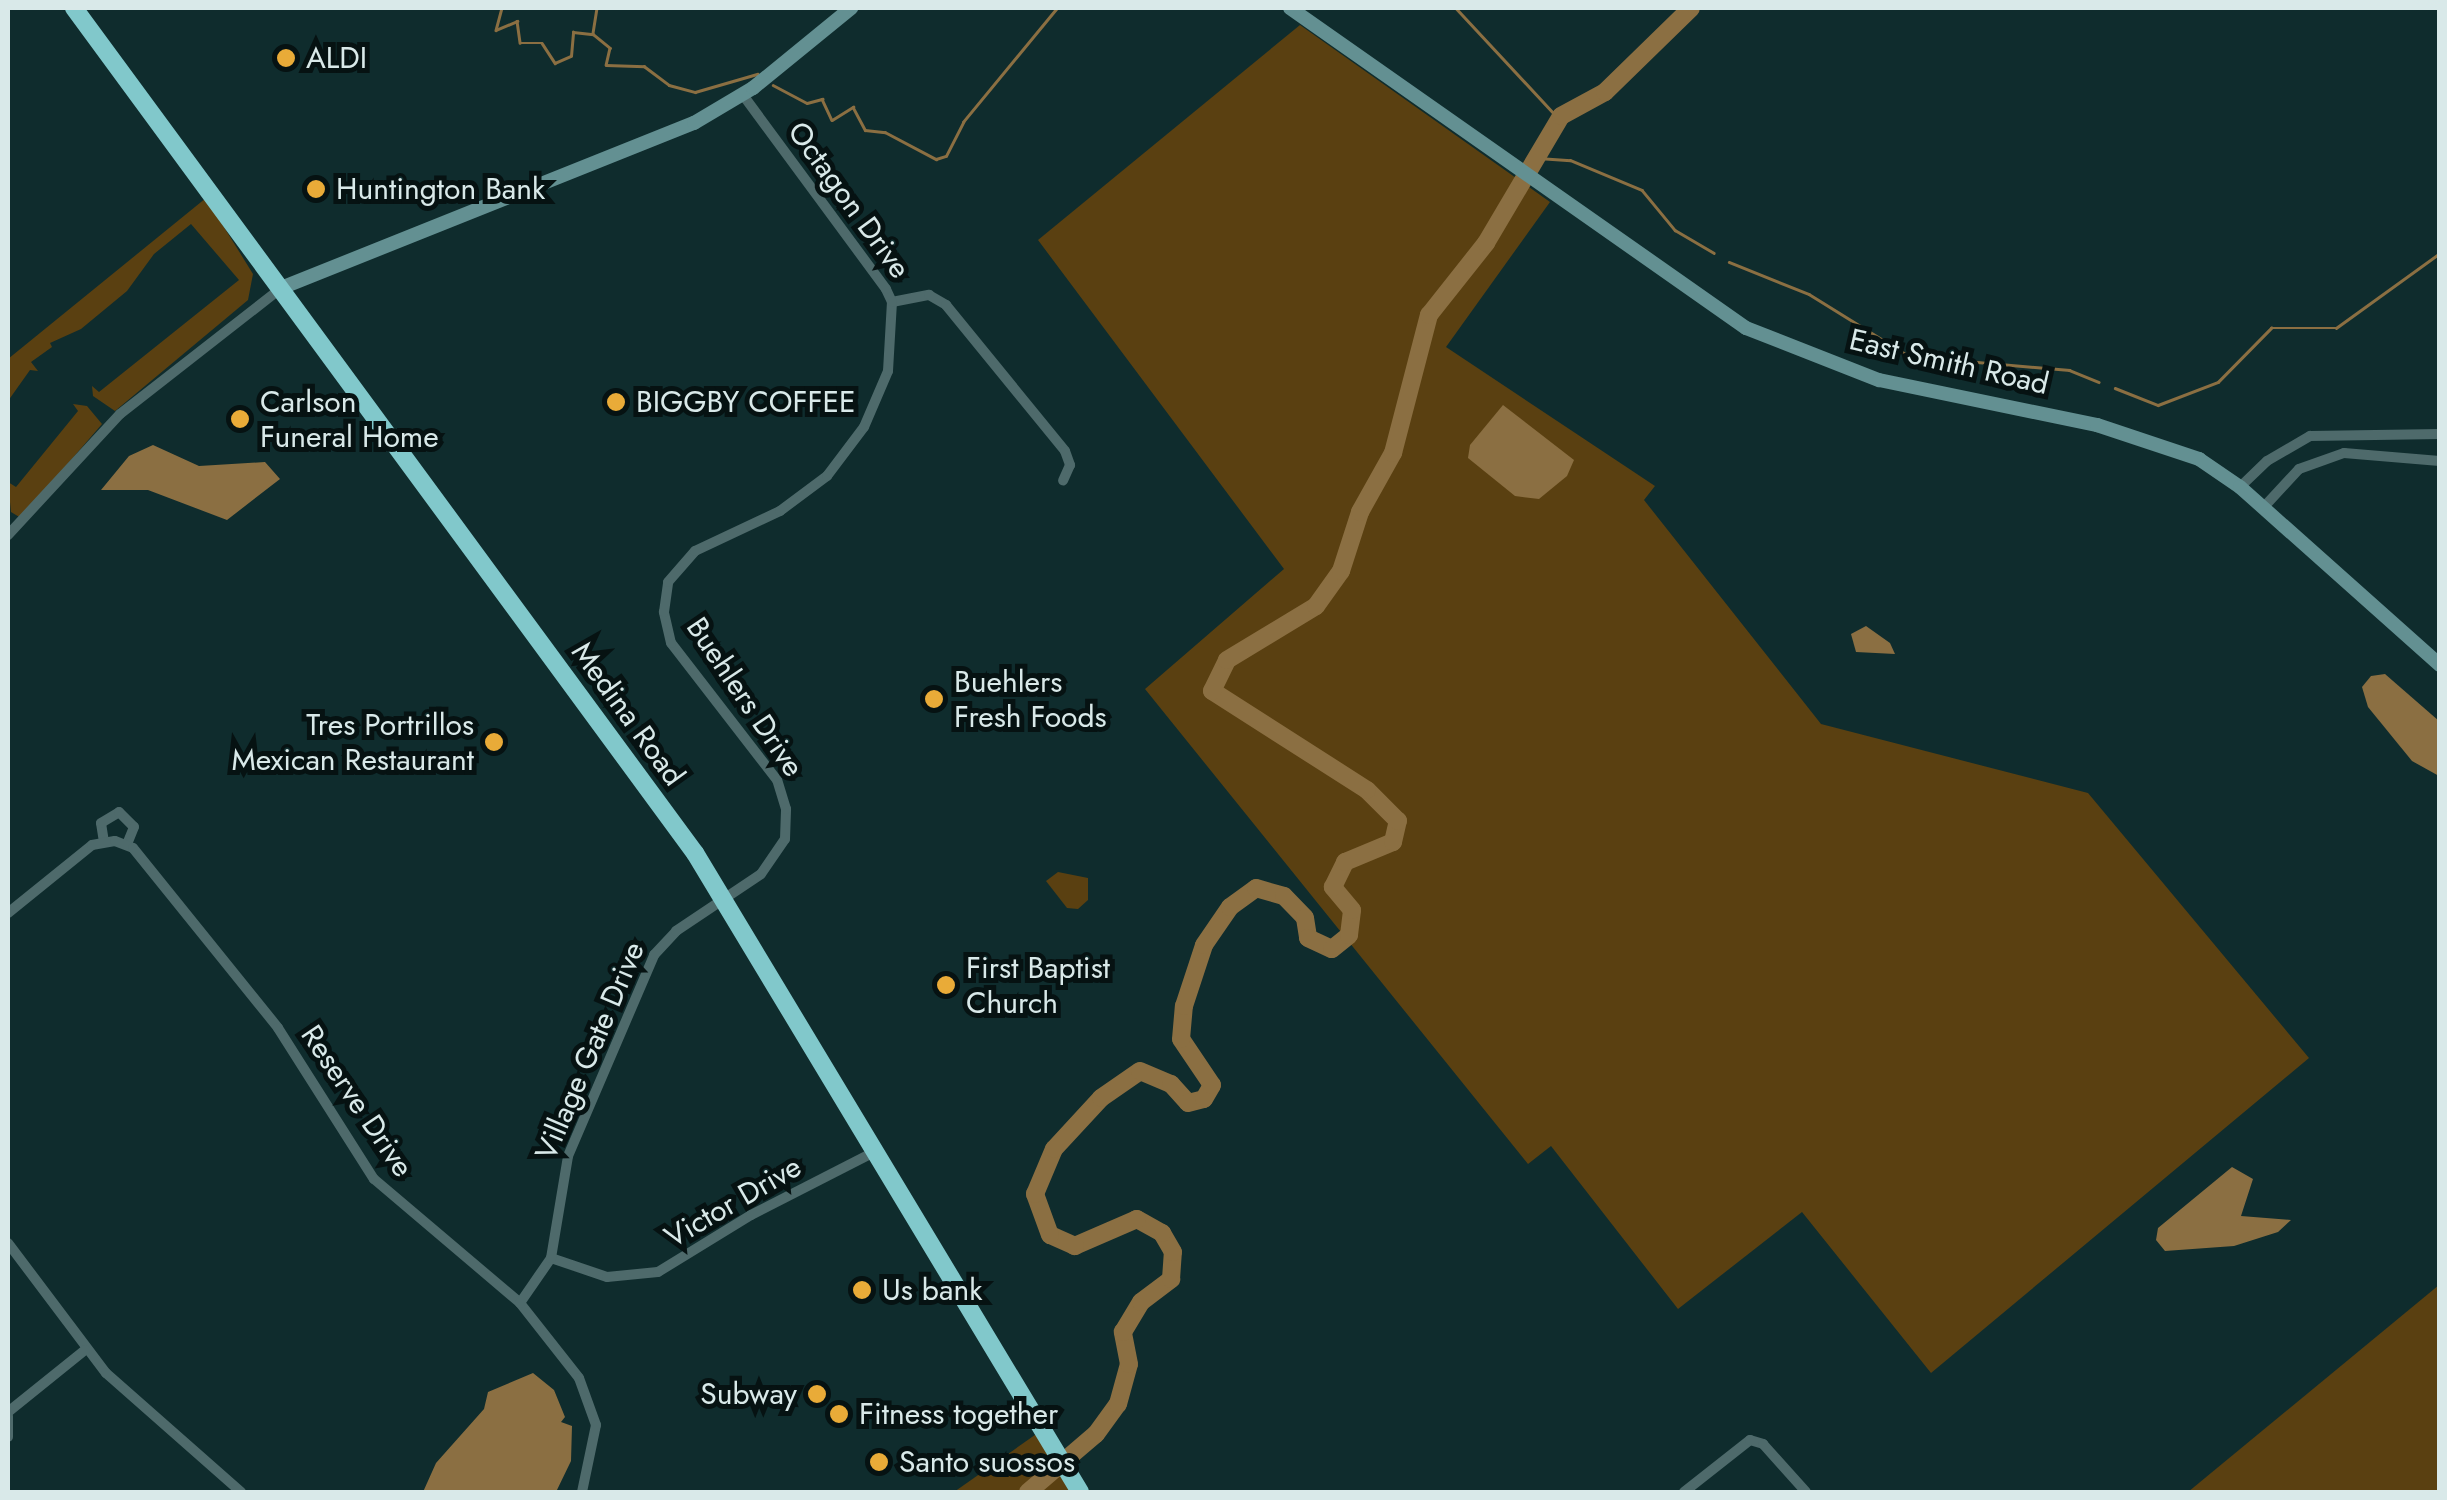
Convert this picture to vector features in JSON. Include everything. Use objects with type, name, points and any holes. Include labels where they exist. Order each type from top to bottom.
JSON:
[{"type":"highway","name":"Medina Road","points":[[74,8],[724,900],[1079,1491]]},
{"type":"street","points":[[8,535],[120,414],[281,288],[644,144],[742,95],[850,8]]},
{"type":"street","name":"East Smith Road","points":[[1290,8],[1746,328],[1879,380],[2158,442],[2240,487],[2440,665]]},
{"type":"street","name":"Octagon Drive","points":[[742,95],[876,270],[892,302],[929,295],[946,305],[1065,451],[1070,465],[1063,481]]},
{"type":"street","name":"Buehlers Drive","points":[[724,900],[776,858],[785,839],[784,796],[671,643],[663,596],[674,570],[695,551],[780,511],[840,462],[886,377],[892,302]]},
{"type":"street","points":[[2240,487],[2267,461],[2310,436],[2440,434]]},
{"type":"street","points":[[2263,508],[2282,482],[2318,460],[2344,453],[2440,461]]},
{"type":"street","name":"Reserve Drive","points":[[106,841],[101,823],[119,812],[134,828],[127,844],[278,1028],[374,1179],[520,1303],[580,1378],[593,1408],[596,1442],[582,1492]]},
{"type":"street","points":[[8,914],[106,841],[127,844]]},
{"type":"street","name":"Village Gate Drive","points":[[520,1303],[551,1258],[568,1156],[647,968],[676,930],[724,900]]},
{"type":"street","name":"Victor Drive","points":[[551,1258],[608,1277],[658,1272],[751,1215],[878,1151]]},
{"type":"street","points":[[8,1243],[85,1350],[241,1492]]},
{"type":"street","points":[[8,1436],[8,1414],[85,1350]]},
{"type":"street","points":[[1684,1492],[1744,1442],[1765,1446],[1806,1492]]},
{"type":"shaded area","points":[[1300,25],[1550,202],[1446,347],[1655,486],[1644,500],[1821,724],[2088,793],[2309,1058],[1931,1373],[1802,1212],[1678,1309],[1551,1146],[1528,1164],[1145,689],[1284,569],[1038,240]]},
{"type":"shaded area","points":[[206,198],[253,274],[248,300],[115,411],[93,396],[92,386],[99,392],[239,280],[191,224],[154,254],[127,291],[81,329],[50,343],[52,347],[31,362],[38,371],[30,370],[8,401],[8,359]]},
{"type":"shaded area","points":[[73,404],[87,406],[102,424],[21,518],[11,512],[8,482],[16,487],[78,411]]},
{"type":"shaded area","points":[[1503,405],[1574,460],[1567,476],[1539,499],[1515,496],[1468,458],[1470,445]]},
{"type":"shaded area","points":[[153,445],[199,466],[265,462],[280,479],[227,520],[148,490],[101,490],[129,456]]},
{"type":"shaded area","points":[[1866,626],[1890,643],[1895,654],[1856,652],[1851,634]]},
{"type":"shaded area","points":[[2385,674],[2439,721],[2439,776],[2412,761],[2368,707],[2362,687],[2371,676]]},
{"type":"shaded area","points":[[1058,872],[1088,878],[1088,900],[1078,909],[1067,908],[1046,881]]},
{"type":"shaded area","points":[[2232,1167],[2253,1179],[2241,1216],[2291,1220],[2278,1232],[2234,1246],[2165,1251],[2156,1240],[2158,1228]]},
{"type":"shaded area","points":[[2439,1285],[2439,1492],[2188,1492]]},
{"type":"shaded area","points":[[533,1373],[554,1390],[565,1417],[561,1422],[572,1426],[571,1461],[556,1492],[423,1492],[436,1463],[484,1409],[488,1392]]},
{"type":"shaded area","points":[[1042,1430],[1079,1492],[954,1492]]},
{"type":"waterway","points":[[496,8],[502,8],[496,30],[517,21],[520,43],[542,43],[555,63],[571,56],[573,32],[593,34]]},
{"type":"waterway","points":[[597,8],[593,34],[610,48],[606,65],[644,66],[669,85],[695,92],[757,74]]},
{"type":"waterway","points":[[773,85],[807,103],[822,99],[832,120],[853,107],[865,130],[885,132],[936,159],[946,156],[963,122],[1057,8]]},
{"type":"waterway","points":[[1456,8],[1559,119]]},
{"type":"waterway","points":[[1028,1492],[1096,1434],[1118,1404],[1129,1364],[1123,1332],[1141,1302],[1171,1279],[1173,1252],[1162,1233],[1137,1219],[1075,1246],[1050,1235],[1035,1194],[1054,1149],[1101,1098],[1140,1071],[1171,1084],[1188,1103],[1204,1099],[1212,1085],[1181,1039],[1184,1006],[1204,945],[1230,907],[1256,888],[1284,896],[1305,918],[1308,938],[1332,949],[1349,935],[1352,910],[1333,887],[1345,862],[1393,842],[1398,821],[1367,790],[1212,691],[1227,660],[1316,606],[1341,571],[1360,512],[1393,453],[1429,315],[1486,243],[1561,116],[1605,92],[1691,8]]},
{"type":"waterway","points":[[1538,158],[1570,160],[1642,190],[1675,230],[1714,253]]},
{"type":"waterway","points":[[2115,388],[2158,405],[2218,382],[2271,328],[2336,328],[2440,253]]},
{"type":"waterway","points":[[1729,262],[1809,294],[1909,356],[2069,370],[2099,382]]},
{"type":"place","name":"ALDI","points":[[286,58]]},
{"type":"place","name":"Huntington Bank","points":[[316,189]]},
{"type":"place","name":"BIGGBY COFFEE","points":[[616,402]]},
{"type":"place","name":"Carlson Funeral Home","points":[[240,419]]},
{"type":"place","name":"Buehlers Fresh Foods","points":[[934,699]]},
{"type":"place","name":"Tres Portrillos Mexican Restaurant","points":[[494,742]]},
{"type":"place","name":"First Baptist Church","points":[[946,985]]},
{"type":"place","name":"Us bank","points":[[862,1290]]},
{"type":"place","name":"Subway","points":[[817,1394]]},
{"type":"place","name":"Fitness together","points":[[839,1414]]},
{"type":"place","name":"Santo suossos","points":[[879,1462]]}]
